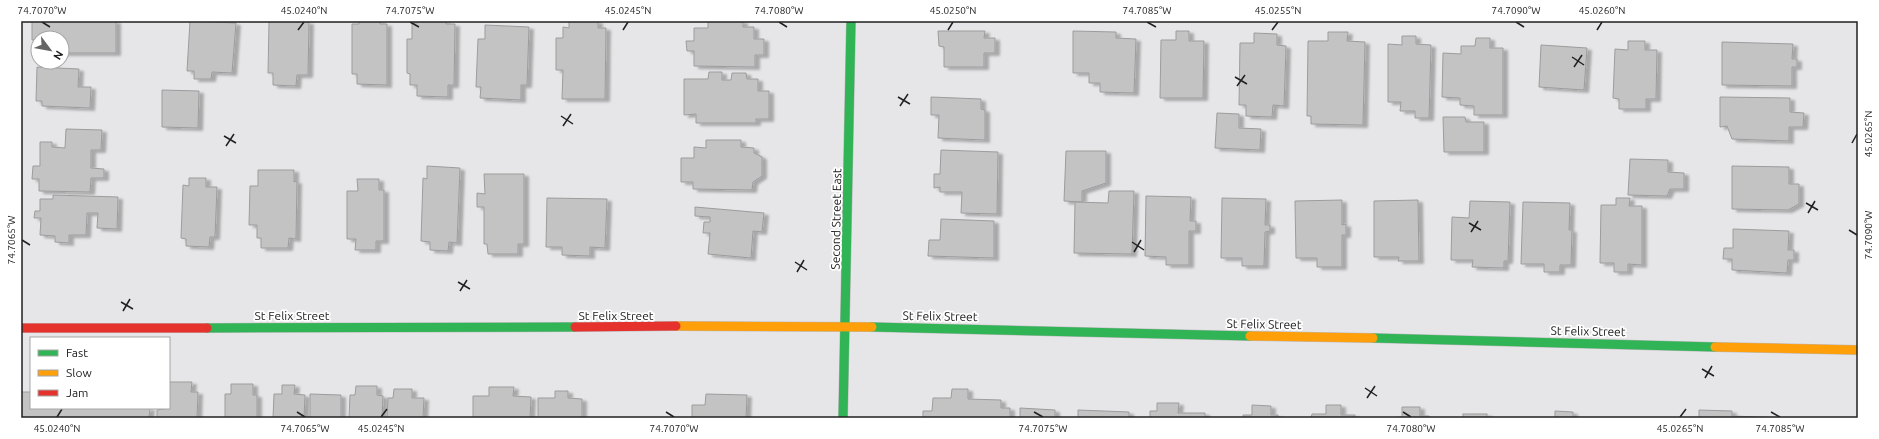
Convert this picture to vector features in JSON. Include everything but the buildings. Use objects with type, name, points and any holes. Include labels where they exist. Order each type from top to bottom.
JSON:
[{"type":"street","name":"Second Street East","points":[[843,418],[851,21]]},
{"type":"street","name":"St Felix Street","points":[[21,328],[846,326],[1858,350]]},
{"type":"traffic: fast","points":[[843,418],[851,21]]},
{"type":"traffic: fast","points":[[207,328],[575,327]]},
{"type":"traffic: fast","points":[[872,327],[1250,336]]},
{"type":"traffic: fast","points":[[1373,338],[1715,347]]},
{"type":"traffic: slow","points":[[676,326],[872,327]]},
{"type":"traffic: slow","points":[[1250,336],[1373,338]]},
{"type":"traffic: slow","points":[[1715,347],[1858,350]]},
{"type":"traffic: jam","points":[[575,327],[676,326]]},
{"type":"traffic: jam","points":[[21,328],[207,328]]}]
